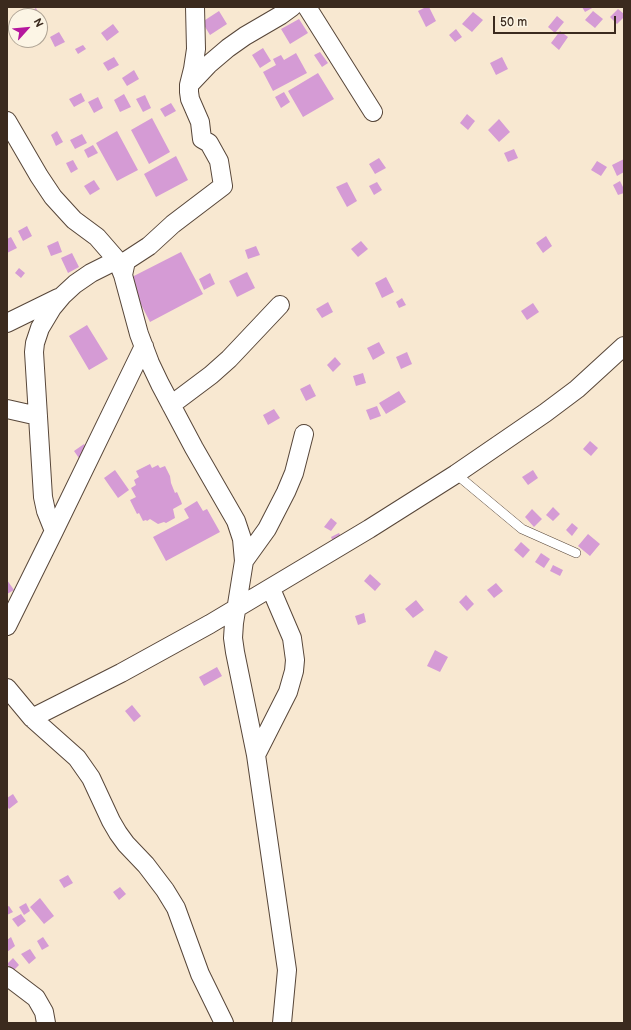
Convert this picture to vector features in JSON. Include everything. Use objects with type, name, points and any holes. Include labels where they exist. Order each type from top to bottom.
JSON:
[{"type":"street","points":[[54,531],[46,511],[43,497],[34,352],[35,343],[40,328],[52,308],[75,284],[91,274],[120,267],[126,260],[149,246],[174,224],[223,186],[220,161],[208,144],[202,139],[200,122],[190,99],[189,85],[196,49],[195,7]]},
{"type":"street","points":[[189,85],[228,48],[292,7]]},
{"type":"street","points":[[307,7],[373,112]]},
{"type":"street","points":[[7,121],[53,197],[74,220],[101,241],[120,267],[130,305],[156,377],[201,461],[236,521],[242,539],[244,561],[234,623],[235,652],[256,756],[287,970],[282,1023]]},
{"type":"street","points":[[7,323],[62,296]]},
{"type":"street","points":[[170,405],[211,375],[229,359],[280,305]]},
{"type":"street","points":[[7,626],[144,346]]},
{"type":"street","points":[[32,718],[121,673],[237,609],[369,529],[456,474],[545,413],[577,389],[624,346]]},
{"type":"street","points":[[7,408],[38,416]]},
{"type":"street","points":[[244,561],[267,529],[286,492],[304,434]]},
{"type":"street","points":[[256,756],[288,692],[294,671],[295,654],[292,638],[271,588]]},
{"type":"street","points":[[7,688],[32,718],[77,758],[91,778],[118,833],[165,890],[176,908],[200,974],[224,1023]]},
{"type":"street","points":[[7,976],[36,998],[44,1012],[46,1023]]},
{"type":"lane","points":[[456,474],[522,529],[576,553]]},
{"type":"building","points":[[429,7],[436,21],[426,27],[418,11]]},
{"type":"building","points":[[582,7],[594,7],[585,12]]},
{"type":"building","points":[[618,9],[624,14],[624,17],[617,24],[610,17]]},
{"type":"building","points":[[219,11],[227,24],[210,35],[202,22]]},
{"type":"building","points":[[593,11],[603,19],[595,28],[585,20]]},
{"type":"building","points":[[473,12],[483,20],[472,32],[462,24]]},
{"type":"building","points":[[557,16],[564,22],[555,33],[548,27]]},
{"type":"building","points":[[299,19],[308,33],[290,44],[281,29]]},
{"type":"building","points":[[113,24],[119,32],[107,41],[101,33]]},
{"type":"building","points":[[456,29],[462,37],[455,42],[449,35]]},
{"type":"building","points":[[560,31],[568,37],[559,50],[551,43]]},
{"type":"building","points":[[59,32],[65,42],[55,47],[50,37]]},
{"type":"building","points":[[83,45],[86,49],[78,54],[75,49]]},
{"type":"building","points":[[263,48],[271,61],[260,68],[252,55]]},
{"type":"building","points":[[320,52],[328,63],[322,67],[314,55]]},
{"type":"building","points":[[296,53],[307,73],[273,91],[263,72],[276,65],[273,59],[281,55],[284,60]]},
{"type":"building","points":[[114,57],[119,65],[108,71],[103,63]]},
{"type":"building","points":[[502,57],[508,69],[496,75],[490,63]]},
{"type":"building","points":[[134,70],[139,79],[127,86],[122,78]]},
{"type":"building","points":[[318,73],[334,99],[303,117],[288,91]]},
{"type":"building","points":[[284,92],[290,102],[281,108],[275,97]]},
{"type":"building","points":[[81,93],[85,101],[74,107],[69,99]]},
{"type":"building","points":[[124,94],[131,107],[120,112],[114,100]]},
{"type":"building","points":[[145,95],[151,108],[143,112],[136,99]]},
{"type":"building","points":[[98,97],[103,108],[94,113],[88,102]]},
{"type":"building","points":[[171,103],[176,111],[165,117],[160,109]]},
{"type":"building","points":[[467,114],[475,121],[468,130],[460,123]]},
{"type":"building","points":[[152,118],[170,152],[149,164],[131,130]]},
{"type":"building","points":[[499,119],[510,132],[499,142],[488,130]]},
{"type":"building","points":[[57,131],[63,142],[56,146],[51,135]]},
{"type":"building","points":[[117,131],[138,170],[117,181],[96,143]]},
{"type":"building","points":[[82,134],[87,143],[75,149],[70,140]]},
{"type":"building","points":[[93,145],[98,153],[88,158],[84,150]]},
{"type":"building","points":[[514,149],[518,158],[508,162],[504,153]]},
{"type":"building","points":[[176,156],[188,180],[156,197],[144,174]]},
{"type":"building","points":[[379,158],[386,168],[375,174],[369,164]]},
{"type":"building","points":[[624,159],[624,172],[617,176],[612,165]]},
{"type":"building","points":[[73,160],[78,169],[71,173],[66,163]]},
{"type":"building","points":[[597,161],[607,167],[601,176],[591,170]]},
{"type":"building","points":[[94,180],[100,189],[90,195],[84,186]]},
{"type":"building","points":[[620,181],[624,189],[624,193],[618,195],[613,185]]},
{"type":"building","points":[[347,182],[357,201],[347,207],[336,187]]},
{"type":"building","points":[[377,182],[382,190],[374,195],[369,186]]},
{"type":"building","points":[[27,226],[32,236],[23,241],[18,231]]},
{"type":"building","points":[[546,236],[552,246],[543,253],[536,243]]},
{"type":"building","points":[[11,237],[17,248],[7,253],[7,239]]},
{"type":"building","points":[[58,241],[62,252],[51,256],[47,246]]},
{"type":"building","points":[[361,241],[368,249],[358,257],[351,249]]},
{"type":"building","points":[[256,246],[260,255],[248,259],[245,250]]},
{"type":"building","points":[[181,252],[203,294],[150,322],[128,279]]},
{"type":"building","points":[[72,253],[79,267],[68,273],[61,258]]},
{"type":"building","points":[[19,268],[25,273],[21,278],[15,273]]},
{"type":"building","points":[[247,272],[255,288],[237,297],[229,281]]},
{"type":"building","points":[[210,273],[215,284],[204,290],[199,279]]},
{"type":"building","points":[[386,277],[394,292],[382,298],[375,283]]},
{"type":"building","points":[[402,298],[406,305],[399,308],[396,302]]},
{"type":"building","points":[[328,302],[333,312],[322,318],[316,309]]},
{"type":"building","points":[[533,303],[539,312],[527,320],[521,311]]},
{"type":"building","points":[[87,325],[108,359],[89,370],[69,336]]},
{"type":"building","points":[[379,342],[385,353],[373,360],[367,348]]},
{"type":"building","points":[[407,352],[412,364],[401,369],[396,357]]},
{"type":"building","points":[[335,357],[341,364],[333,372],[327,365]]},
{"type":"building","points":[[363,373],[366,383],[356,386],[353,376]]},
{"type":"building","points":[[310,384],[316,396],[306,401],[300,389]]},
{"type":"building","points":[[399,391],[406,402],[386,414],[379,403]]},
{"type":"building","points":[[377,406],[381,416],[370,420],[366,410]]},
{"type":"building","points":[[274,409],[280,418],[268,425],[263,415]]},
{"type":"building","points":[[590,441],[598,448],[591,456],[583,449]]},
{"type":"building","points":[[84,444],[91,454],[81,461],[74,451]]},
{"type":"building","points":[[150,464],[152,468],[158,465],[160,468],[165,466],[170,476],[175,493],[177,492],[182,504],[173,509],[175,518],[166,523],[164,522],[158,524],[150,519],[143,521],[139,513],[137,514],[130,500],[136,497],[131,488],[136,485],[134,480],[139,477],[136,471]]},
{"type":"building","points":[[115,470],[129,490],[118,498],[104,478]]},
{"type":"building","points":[[533,470],[538,478],[528,485],[522,477]]},
{"type":"building","points":[[197,501],[203,511],[207,509],[220,532],[166,561],[153,537],[189,518],[184,509]]},
{"type":"building","points":[[553,507],[560,514],[553,521],[546,515]]},
{"type":"building","points":[[532,509],[542,519],[534,527],[525,517]]},
{"type":"building","points":[[331,518],[337,523],[331,531],[324,527]]},
{"type":"building","points":[[572,523],[578,528],[572,536],[566,530]]},
{"type":"building","points":[[339,533],[344,542],[335,547],[331,537]]},
{"type":"building","points":[[588,534],[600,544],[590,556],[578,546]]},
{"type":"building","points":[[521,542],[530,550],[523,558],[514,550]]},
{"type":"building","points":[[541,553],[550,559],[544,568],[535,562]]},
{"type":"building","points":[[553,565],[563,570],[560,576],[550,571]]},
{"type":"building","points":[[370,574],[381,584],[375,591],[364,581]]},
{"type":"building","points":[[7,580],[14,590],[7,594]]},
{"type":"building","points":[[496,583],[503,591],[494,598],[487,590]]},
{"type":"building","points":[[466,595],[474,604],[467,611],[459,602]]},
{"type":"building","points":[[416,600],[424,610],[413,618],[405,609]]},
{"type":"building","points":[[364,613],[366,622],[358,625],[355,616]]},
{"type":"building","points":[[435,650],[448,657],[440,672],[427,666]]},
{"type":"building","points":[[217,667],[222,676],[204,686],[199,677]]},
{"type":"building","points":[[132,705],[141,716],[134,722],[125,711]]},
{"type":"building","points":[[13,794],[18,802],[9,809],[7,806],[7,798]]},
{"type":"building","points":[[68,875],[73,883],[64,888],[59,880]]},
{"type":"building","points":[[120,887],[126,894],[119,900],[113,892]]},
{"type":"building","points":[[40,898],[54,916],[44,924],[30,907]]},
{"type":"building","points":[[26,903],[30,911],[24,915],[19,907]]},
{"type":"building","points":[[9,906],[13,912],[7,915],[7,907]]},
{"type":"building","points":[[21,914],[26,921],[18,927],[12,919]]},
{"type":"building","points":[[11,937],[15,946],[7,952],[7,940]]},
{"type":"building","points":[[43,937],[49,946],[42,950],[37,941]]},
{"type":"building","points":[[30,949],[36,958],[29,964],[21,954]]},
{"type":"building","points":[[13,958],[19,965],[13,971],[7,964]]}]
